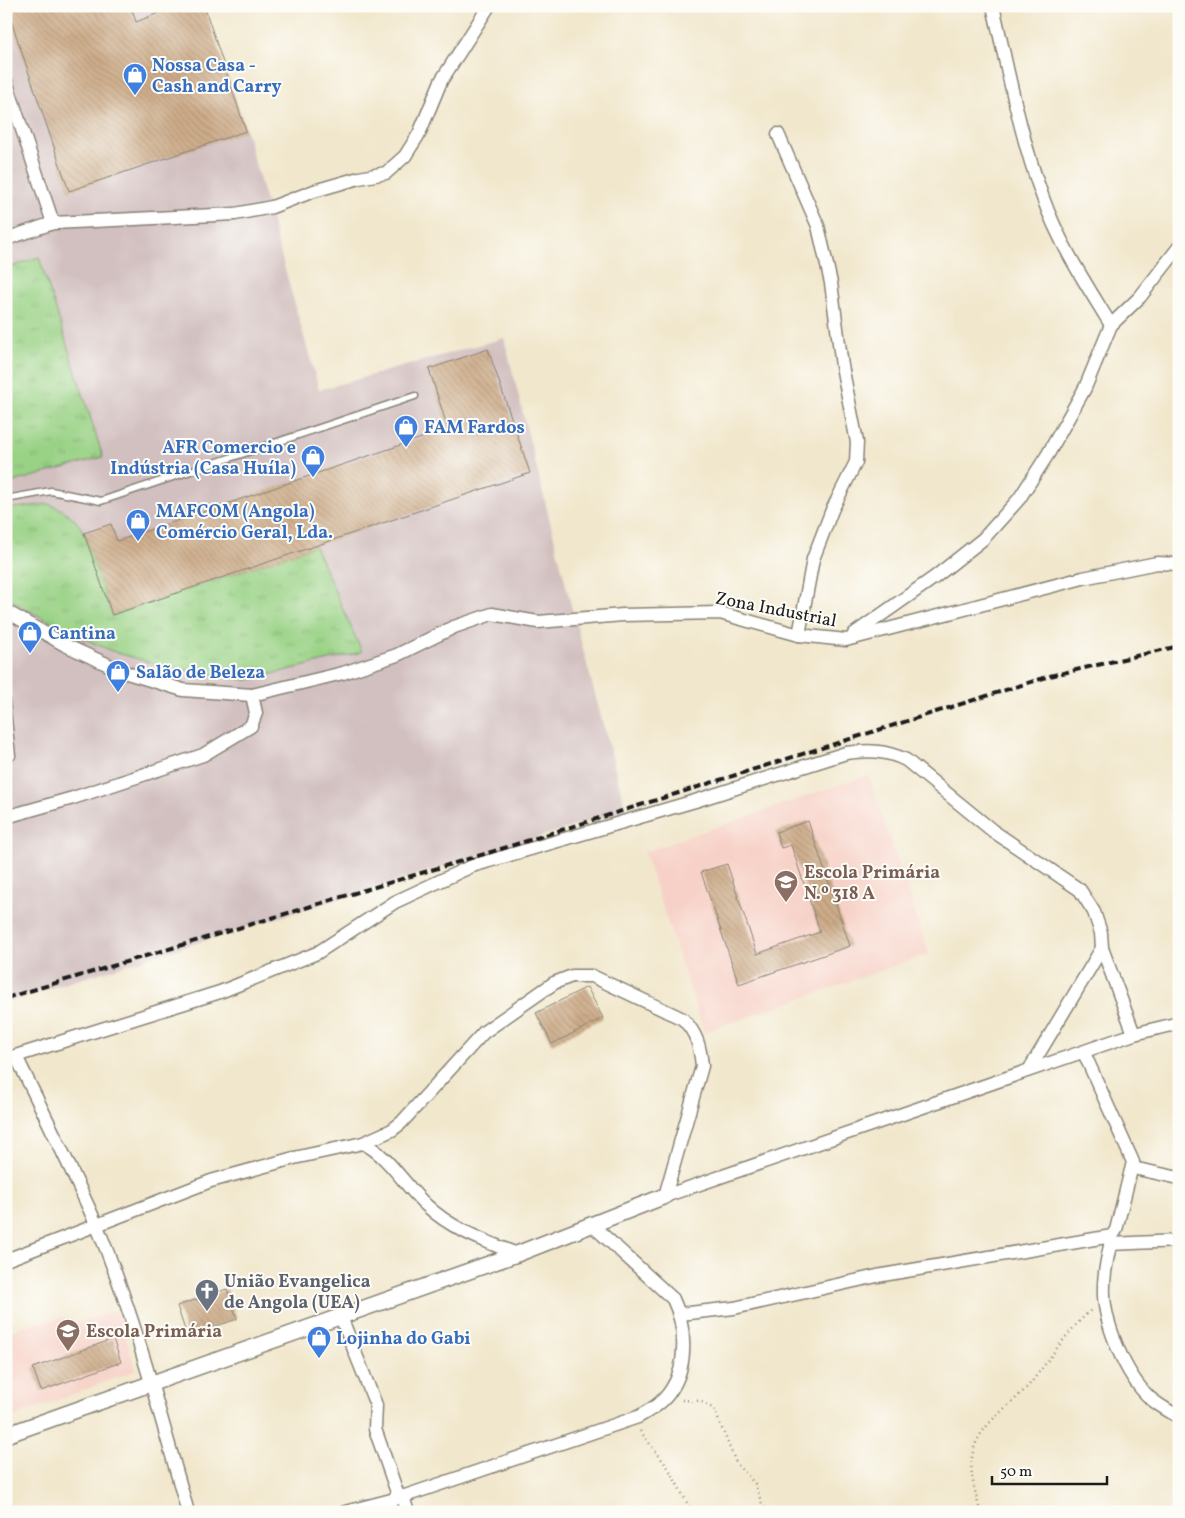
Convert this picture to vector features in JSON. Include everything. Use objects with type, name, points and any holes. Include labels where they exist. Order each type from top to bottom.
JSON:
[{"type":"street","points":[[6,239],[53,223],[235,214],[272,207],[341,183],[386,173],[405,156],[419,134],[441,81],[489,6]]},
{"type":"street","points":[[993,6],[1013,94],[1043,198],[1071,260],[1111,325]]},
{"type":"street","points":[[6,80],[53,223]]},
{"type":"street","points":[[778,134],[818,226],[831,283],[842,366],[857,442],[856,462],[832,510],[813,559],[799,635]]},
{"type":"street","points":[[846,640],[935,577],[983,539],[1019,499],[1048,454],[1085,388],[1111,325],[1140,297],[1179,247]]},
{"type":"street","name":"Zona Industrial","points":[[6,611],[65,645],[124,672],[183,690],[252,694],[343,673],[398,655],[454,627],[492,614],[538,622],[623,615],[720,613],[799,635],[846,640],[1083,578],[1157,563],[1179,564]]},
{"type":"street","points":[[6,817],[82,795],[203,755],[251,726],[256,713],[252,694]]},
{"type":"street","points":[[188,1512],[151,1383],[125,1302],[96,1224],[11,1058],[220,992],[317,953],[395,902],[472,866],[695,801],[846,753],[870,750],[892,754],[906,760],[993,831],[1080,890],[1094,912],[1101,933],[1102,948],[1134,1034]]},
{"type":"street","points":[[1029,1070],[1102,948]]},
{"type":"street","points":[[6,1260],[211,1181],[294,1158],[363,1144],[392,1130],[401,1123],[484,1032],[554,983],[572,976],[592,976],[683,1019],[694,1030],[700,1045],[702,1066],[665,1196]]},
{"type":"street","points":[[6,1435],[517,1254],[665,1196],[1029,1070],[1084,1053],[1134,1034],[1179,1023]]},
{"type":"street","points":[[1084,1053],[1131,1154],[1133,1168],[1116,1230],[1111,1240],[1104,1286],[1104,1298],[1111,1329],[1124,1366],[1150,1398],[1179,1417]]},
{"type":"street","points":[[363,1144],[383,1157],[404,1183],[436,1214],[465,1232],[517,1254]]},
{"type":"street","points":[[1133,1168],[1179,1178]]},
{"type":"street","points":[[345,1512],[401,1498],[631,1419],[657,1406],[671,1390],[680,1372],[684,1341],[680,1314],[673,1299],[662,1287],[590,1224]]},
{"type":"street","points":[[680,1314],[734,1308],[877,1276],[1111,1240],[1179,1241]]},
{"type":"street","points":[[341,1317],[376,1405],[375,1429],[408,1512]]},
{"type":"lane","points":[[6,499],[51,491],[101,501],[415,396]]},
{"type":"lane","points":[[6,701],[12,756]]},
{"type":"path","points":[[980,1512],[971,1464],[973,1450],[979,1437],[1028,1386],[1075,1324],[1104,1298]]},
{"type":"path","points":[[664,1398],[700,1401],[714,1409],[736,1463],[755,1484],[765,1512]]},
{"type":"path","points":[[631,1419],[669,1469],[692,1512]]},
{"type":"shaded area","points":[[6,6],[204,6],[246,131],[319,390],[504,338],[571,605],[626,810],[6,1002]]},
{"type":"shaded area","name":"Escola Primária N.º 318 A","points":[[868,775],[929,954],[704,1032],[644,852]]},
{"type":"shaded area","name":"Escola Primária","points":[[117,1310],[136,1370],[11,1418],[6,1404],[6,1333],[24,1326],[65,1317],[70,1325]]},
{"type":"green space","points":[[39,257],[103,457],[6,484],[6,269]]},
{"type":"green space","points":[[49,504],[70,515],[84,533],[112,615],[315,546],[362,652],[247,680],[163,666],[117,653],[68,632],[6,597],[6,509]]},
{"type":"building","name":"Nossa Casa - Cash and Carry","points":[[6,6],[131,6],[136,22],[176,6],[204,6],[246,131],[69,191]]},
{"type":"building","points":[[488,349],[530,473],[112,615],[84,533],[111,524],[117,541],[448,429],[429,369]]},
{"type":"building","points":[[808,821],[850,946],[739,984],[701,872],[727,864],[757,954],[820,932],[791,845],[781,848],[776,832]]},
{"type":"building","points":[[587,987],[603,1018],[552,1044],[536,1013]]},
{"type":"building","name":"União Evangelica de Angola (UEA)","points":[[227,1289],[237,1319],[187,1336],[177,1306]]},
{"type":"building","points":[[113,1339],[121,1362],[41,1391],[33,1368]]},
{"type":"railway","points":[[6,998],[501,849],[1050,676],[1179,646]]},
{"type":"place","name":"Nossa Casa - Cash and Carry","points":[[135,96]]},
{"type":"place","name":"FAM Fardos","points":[[406,448]]},
{"type":"place","name":"AFR Comercio e Indústria (Casa Huíla)","points":[[313,478]]},
{"type":"place","name":"MAFCOM (Angola) Comércio Geral, Lda.","points":[[138,542]]},
{"type":"place","name":"Cantina","points":[[30,654]]},
{"type":"place","name":"Salão de Beleza","points":[[118,693]]},
{"type":"place","name":"Escola Primária N.º 318 A","points":[[786,903]]},
{"type":"place","name":"União Evangelica de Angola (UEA)","points":[[207,1312]]},
{"type":"place","name":"Escola Primária","points":[[68,1352]]},
{"type":"place","name":"Lojinha do Gabi","points":[[319,1359]]}]
